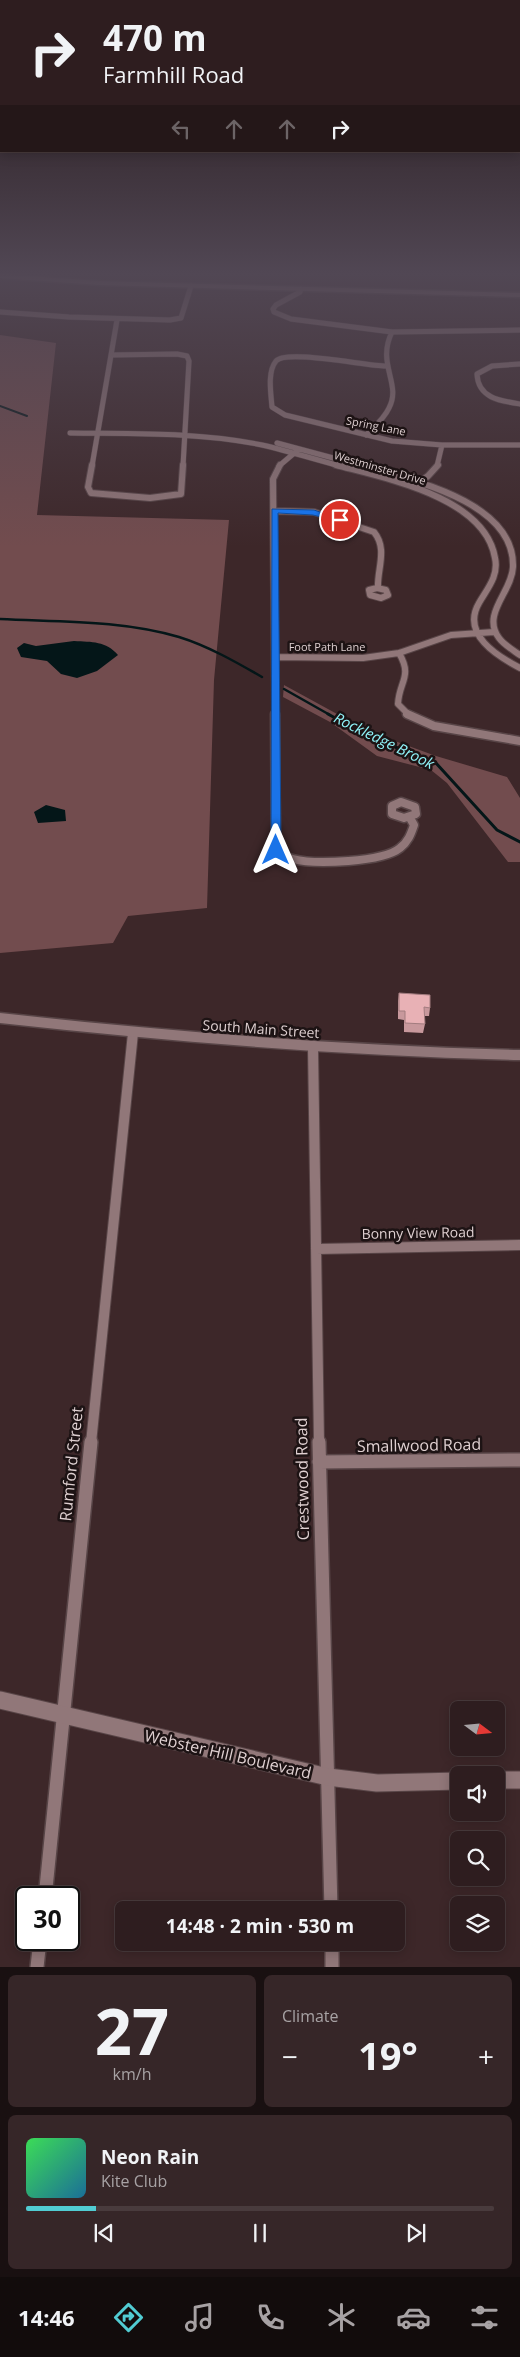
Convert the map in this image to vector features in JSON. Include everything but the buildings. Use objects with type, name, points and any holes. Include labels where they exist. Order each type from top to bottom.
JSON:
[{"type":"main road","name":"South Main Street","points":[[0,1018],[132,1033],[314,1048],[520,1055]]},
{"type":"street","points":[[110,363],[88,487],[91,493],[102,496],[168,497],[181,494],[189,363]]},
{"type":"street","name":"Spring Lane","points":[[275,363],[270,384],[274,410],[285,415],[392,441],[442,445],[520,445]]},
{"type":"street","name":"Spring Lane","points":[[347,363],[386,366]]},
{"type":"street","points":[[366,435],[389,410],[393,400],[386,363]]},
{"type":"street","points":[[520,364],[488,368],[477,374],[476,380],[478,388],[494,399],[520,404]]},
{"type":"street","name":"Westminster Drive","points":[[70,432],[186,435],[262,445],[421,482],[445,490],[473,507],[492,522],[507,542],[512,556],[512,580],[495,609],[492,622],[494,632]]},
{"type":"street","points":[[413,486],[434,473],[440,464],[442,445]]},
{"type":"street","points":[[296,452],[275,471],[273,479],[275,511],[276,850],[292,858],[305,860],[383,857],[399,849],[408,840],[414,825],[410,818]]},
{"type":"street","name":"Westminster Drive","points":[[296,452],[413,486],[458,509],[482,528],[495,555],[496,570],[489,589],[479,603],[475,614],[477,632]]},
{"type":"street","points":[[275,511],[314,512],[374,532],[381,540],[382,547],[378,588]]},
{"type":"street","points":[[477,632],[492,651],[520,668]]},
{"type":"street","name":"Foot Path Lane","points":[[275,657],[363,658],[399,653],[442,637],[477,632],[494,632]]},
{"type":"street","points":[[494,632],[520,655]]},
{"type":"street","points":[[399,653],[406,666],[407,674],[398,695],[398,704],[408,718],[429,725],[520,741]]},
{"type":"street","name":"Rumford Street","points":[[46,1886],[132,1033]]},
{"type":"street","name":"Crestwood Road","points":[[314,1048],[319,1462],[331,1901]]},
{"type":"street","name":"Bonny View Road","points":[[316,1249],[520,1245]]},
{"type":"street","name":"Smallwood Road","points":[[319,1462],[520,1460]]},
{"type":"street","name":"Webster Hill Boulevard","points":[[0,1700],[328,1777],[378,1783],[450,1781]]},
{"type":"street","points":[[505,1780],[520,1780]]},
{"type":"street","points":[[38,1967],[39,1951]]},
{"type":"street","points":[[332,1951],[332,1967]]},
{"type":"shaded area","points":[[0,363],[54,363],[37,515],[229,520],[214,680],[207,908],[128,916],[113,943],[0,953]]},
{"type":"shaded area","points":[[74,641],[93,642],[104,645],[118,655],[97,671],[77,678],[61,674],[47,661],[21,657],[17,648],[24,643],[36,646]]},
{"type":"shaded area","points":[[284,685],[370,732],[436,756],[507,777],[520,798],[520,862],[508,862],[447,783],[431,770],[377,756],[330,722],[283,697]]},
{"type":"shaded area","points":[[46,805],[65,810],[66,821],[38,823],[34,812]]},
{"type":"waterway","points":[[0,406],[27,416]]},
{"type":"waterway","name":"Rockledge Brook","points":[[0,619],[90,623],[157,631],[201,645],[262,677]]},
{"type":"waterway","name":"Rockledge Brook","points":[[284,689],[330,715]]},
{"type":"waterway","name":"Rockledge Brook","points":[[328,714],[371,738],[435,762],[497,830],[520,842]]},
{"type":"route","points":[[276,850],[275,511],[314,512],[340,520]]}]
